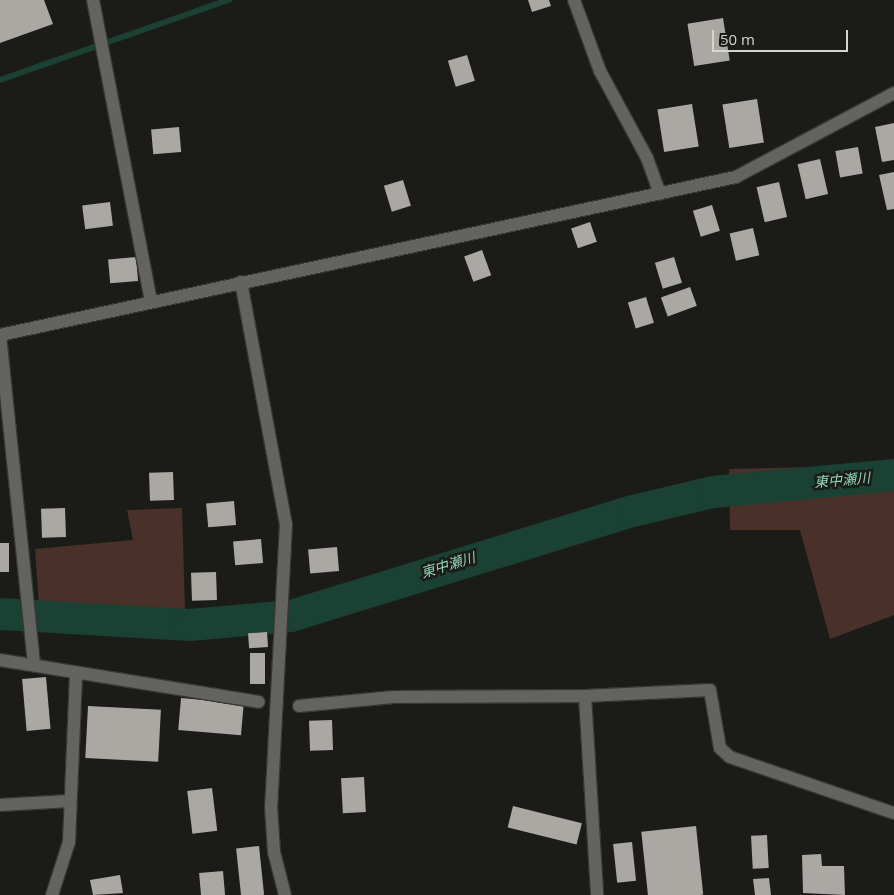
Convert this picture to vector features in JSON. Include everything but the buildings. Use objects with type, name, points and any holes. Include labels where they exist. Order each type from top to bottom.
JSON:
[{"type":"street","points":[[93,0],[151,300]]},
{"type":"street","points":[[574,0],[600,71],[647,158],[660,194]]},
{"type":"street","points":[[34,665],[0,335],[151,300],[736,177],[894,93]]},
{"type":"street","points":[[241,282],[286,524],[272,806],[274,852],[285,895]]},
{"type":"street","points":[[0,660],[259,702]]},
{"type":"street","points":[[52,895],[67,857],[76,673]]},
{"type":"street","points":[[299,706],[394,697],[585,696],[710,690],[720,748],[730,757],[894,812]]},
{"type":"street","points":[[585,696],[597,895]]},
{"type":"street","points":[[0,805],[70,801]]},
{"type":"shaded area","points":[[894,465],[894,615],[830,639],[800,530],[730,530],[729,469]]},
{"type":"shaded area","points":[[182,508],[185,609],[39,607],[35,549],[133,540],[127,510]]},
{"type":"waterway","points":[[0,80],[229,0]]},
{"type":"waterway","name":"東中瀬川","points":[[0,614],[190,625],[291,616],[633,511],[713,492],[894,475]]}]
